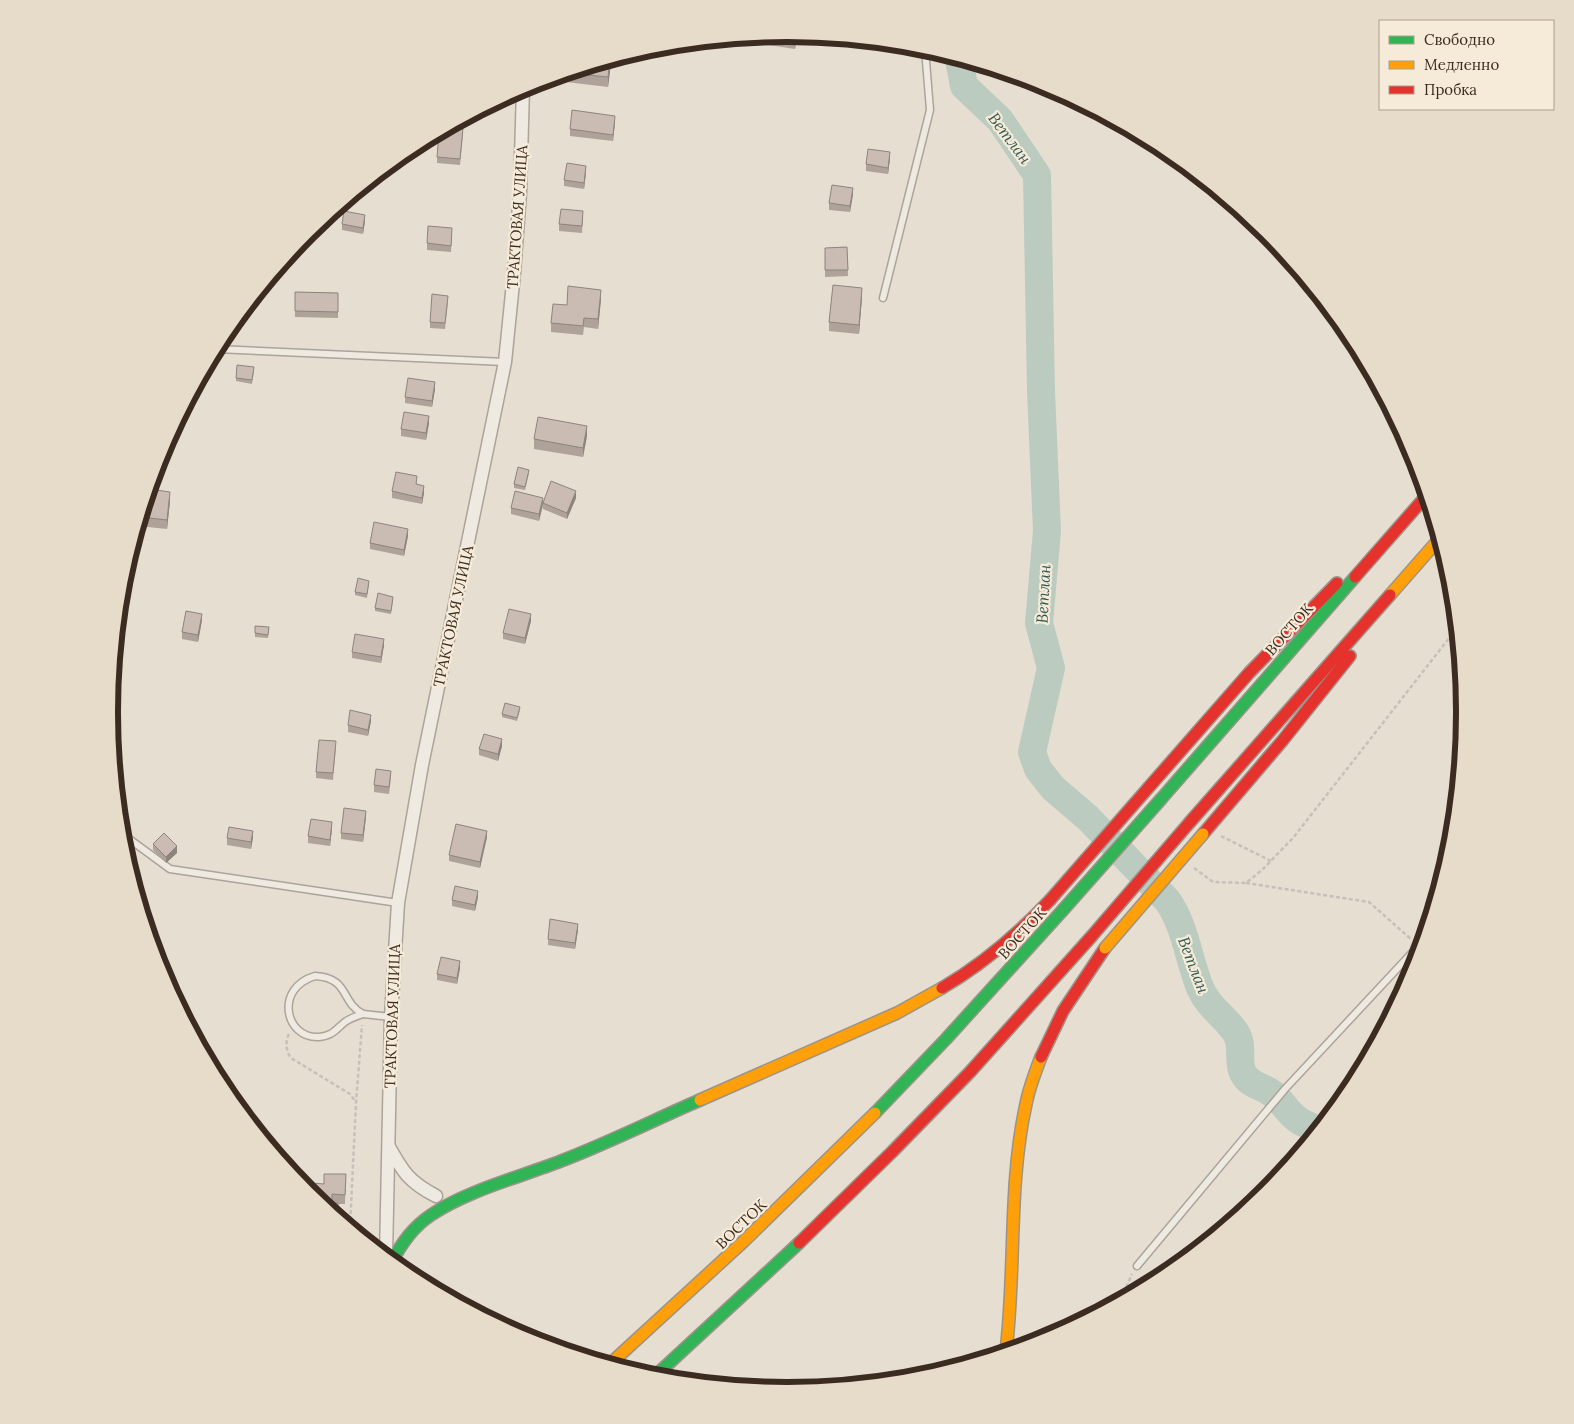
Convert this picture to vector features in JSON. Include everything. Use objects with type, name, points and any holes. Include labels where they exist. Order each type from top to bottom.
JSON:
[{"type":"main road","points":[[395,1255],[401,1244],[414,1229],[429,1216],[445,1206],[563,1160],[897,1013],[973,969],[1000,949],[1050,900],[1273,647],[1422,499]]},
{"type":"main road","name":"ВОСТОК","points":[[615,1359],[731,1255],[810,1179],[943,1042],[1162,798],[1422,500]]},
{"type":"main road","points":[[662,1370],[844,1200],[970,1071],[1091,937],[1190,822],[1435,545]]},
{"type":"main road","points":[[1007,1344],[1012,1306],[1018,1152],[1021,1126],[1027,1099],[1046,1044],[1057,1020],[1105,948],[1208,833],[1436,546]]},
{"type":"street","name":"ТРАКТОВАЯ УЛИЦА","points":[[386,1248],[391,1017],[398,903],[422,765],[505,362],[520,193],[523,97]]},
{"type":"street","points":[[388,1145],[404,1174],[419,1188],[436,1196]]},
{"type":"lane","points":[[883,298],[930,110],[926,57]]},
{"type":"lane","points":[[225,348],[505,362]]},
{"type":"lane","points":[[129,839],[170,869],[398,903]]},
{"type":"lane","points":[[1137,1266],[1262,1115],[1411,953]]},
{"type":"lane","points":[[363,1014],[344,1023],[328,1036],[318,1037],[307,1035],[298,1030],[288,1011],[288,1001],[298,984],[315,976],[324,977],[333,980],[341,986],[354,1010],[363,1014],[391,1017]]},
{"type":"path","points":[[1246,883],[1271,861],[1298,832],[1452,635]]},
{"type":"path","points":[[1208,833],[1271,861]]},
{"type":"path","points":[[1191,865],[1213,882],[1246,883],[1369,902],[1416,939]]},
{"type":"path","points":[[350,1219],[356,1103],[363,1014]]},
{"type":"path","points":[[294,1024],[287,1039],[287,1052],[291,1058],[350,1094],[356,1103]]},
{"type":"path","points":[[1125,1290],[1137,1266]]},
{"type":"building","points":[[609,66],[608,77],[583,75]]},
{"type":"building","points":[[572,110],[615,116],[613,135],[570,129]]},
{"type":"building","points":[[463,128],[460,159],[437,157],[438,140]]},
{"type":"building","points":[[868,149],[890,152],[888,168],[866,164]]},
{"type":"building","points":[[567,163],[586,166],[584,183],[564,180]]},
{"type":"building","points":[[832,185],[853,188],[850,206],[829,203]]},
{"type":"building","points":[[561,209],[583,211],[582,226],[559,224]]},
{"type":"building","points":[[344,211],[365,215],[363,228],[342,224]]},
{"type":"building","points":[[428,226],[452,228],[451,246],[427,243]]},
{"type":"building","points":[[847,247],[848,270],[825,270],[825,248]]},
{"type":"building","points":[[833,285],[862,288],[859,325],[829,322]]},
{"type":"building","points":[[568,286],[601,290],[598,319],[584,318],[583,326],[551,323],[553,304],[567,305]]},
{"type":"building","points":[[295,292],[338,293],[338,312],[295,311]]},
{"type":"building","points":[[432,294],[448,296],[445,323],[430,322]]},
{"type":"building","points":[[237,365],[254,367],[252,380],[236,378]]},
{"type":"building","points":[[408,378],[435,382],[432,401],[405,397]]},
{"type":"building","points":[[404,412],[429,416],[426,433],[401,429]]},
{"type":"building","points":[[538,417],[587,426],[583,448],[534,439]]},
{"type":"building","points":[[518,467],[529,470],[525,487],[514,484]]},
{"type":"building","points":[[396,472],[417,476],[416,484],[424,486],[422,498],[392,491]]},
{"type":"building","points":[[551,481],[576,491],[567,513],[543,503]]},
{"type":"building","points":[[156,490],[170,492],[167,520],[147,518]]},
{"type":"building","points":[[515,491],[543,498],[539,514],[511,508]]},
{"type":"building","points":[[374,522],[408,529],[404,550],[370,543]]},
{"type":"building","points":[[358,578],[369,581],[367,594],[355,592]]},
{"type":"building","points":[[378,593],[393,597],[391,611],[375,608]]},
{"type":"building","points":[[509,609],[531,614],[525,638],[503,633]]},
{"type":"building","points":[[186,611],[202,614],[198,635],[182,632]]},
{"type":"building","points":[[255,626],[269,627],[268,635],[255,633]]},
{"type":"building","points":[[355,634],[384,639],[381,657],[352,652]]},
{"type":"building","points":[[505,703],[520,707],[517,718],[502,714]]},
{"type":"building","points":[[350,710],[371,715],[368,730],[348,725]]},
{"type":"building","points":[[484,734],[502,739],[498,754],[479,749]]},
{"type":"building","points":[[319,740],[336,741],[333,773],[316,772]]},
{"type":"building","points":[[376,769],[391,771],[389,787],[374,785]]},
{"type":"building","points":[[344,808],[366,811],[363,835],[341,833]]},
{"type":"building","points":[[311,819],[332,822],[330,840],[308,836]]},
{"type":"building","points":[[456,824],[487,831],[480,862],[449,855]]},
{"type":"building","points":[[229,827],[253,831],[251,842],[227,838]]},
{"type":"building","points":[[164,833],[177,846],[166,857],[153,844]]},
{"type":"building","points":[[455,886],[478,891],[475,905],[452,900]]},
{"type":"building","points":[[550,919],[578,924],[575,943],[548,939]]},
{"type":"building","points":[[441,957],[460,961],[457,978],[437,974]]},
{"type":"building","points":[[324,1174],[346,1174],[345,1195],[332,1194],[332,1202],[312,1183],[324,1184]]},
{"type":"waterway","name":"Ветлан","points":[[960,65],[964,86],[1000,120],[1037,175],[1041,392],[1047,531],[1039,623],[1051,668],[1032,752],[1038,769],[1053,788],[1088,818],[1167,900],[1182,930],[1202,993],[1236,1033],[1240,1043],[1240,1064],[1243,1073],[1252,1083],[1274,1095],[1299,1121],[1312,1127]]},
{"type":"traffic: fast","points":[[1162,798],[1355,577]]},
{"type":"traffic: fast","points":[[1062,911],[1162,798]]},
{"type":"traffic: fast","points":[[875,1113],[946,1039],[1062,911]]},
{"type":"traffic: fast","points":[[396,1255],[413,1230],[445,1206],[494,1185],[579,1154],[700,1100]]},
{"type":"traffic: fast","points":[[662,1370],[799,1243]]},
{"type":"traffic: slow","points":[[1390,595],[1435,544]]},
{"type":"traffic: slow","points":[[1105,948],[1203,834]]},
{"type":"traffic: slow","points":[[700,1100],[897,1013],[942,988]]},
{"type":"traffic: slow","points":[[1007,1344],[1011,1289],[1014,1196],[1020,1135],[1027,1098],[1041,1057]]},
{"type":"traffic: slow","points":[[615,1359],[744,1241],[875,1113]]},
{"type":"traffic: jam","points":[[1355,577],[1422,501]]},
{"type":"traffic: jam","points":[[1149,787],[1249,673],[1337,583]]},
{"type":"traffic: jam","points":[[1190,822],[1390,595]]},
{"type":"traffic: jam","points":[[1203,834],[1283,740],[1350,656]]},
{"type":"traffic: jam","points":[[1050,900],[1149,787]]},
{"type":"traffic: jam","points":[[1091,937],[1190,822]]},
{"type":"traffic: jam","points":[[942,988],[972,969],[999,948],[1050,900]]},
{"type":"traffic: jam","points":[[799,1243],[970,1072],[1091,937]]},
{"type":"traffic: jam","points":[[1041,1057],[1063,1011],[1105,948]]}]
